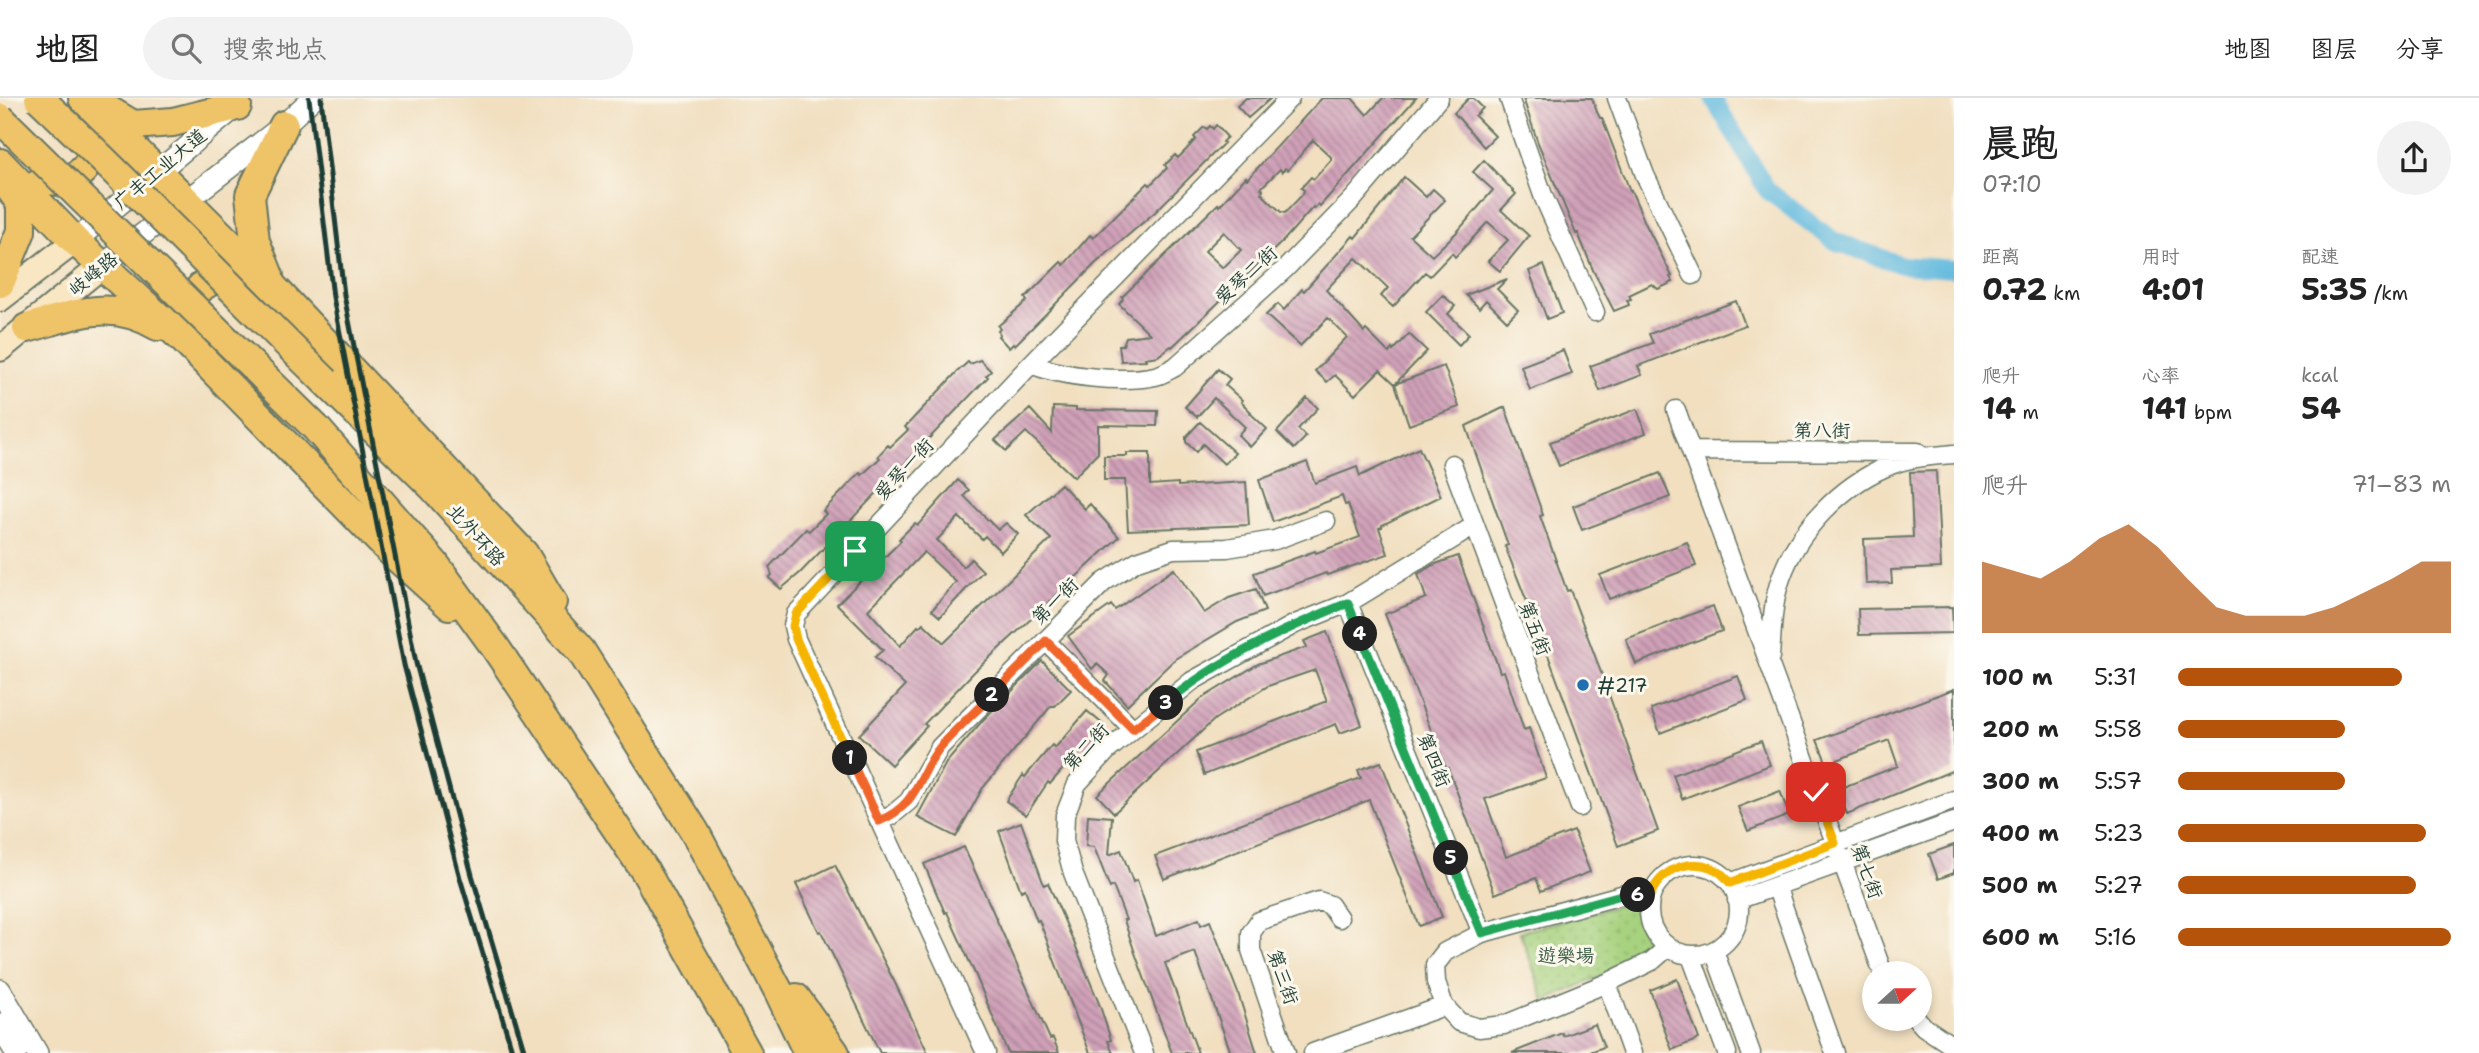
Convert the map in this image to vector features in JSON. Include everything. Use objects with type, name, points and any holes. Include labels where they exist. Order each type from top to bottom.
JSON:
[{"type":"highway","name":"北外环路","points":[[39,98],[113,167],[208,267],[433,487],[581,651],[695,832],[808,1053]]},
{"type":"highway","points":[[88,101],[134,125],[173,122],[241,102]]},
{"type":"highway","points":[[1,167],[40,180],[66,180],[83,171],[97,150],[100,127],[88,101]]},
{"type":"highway","points":[[88,101],[267,281],[524,554],[581,651]]},
{"type":"highway","points":[[0,118],[316,428],[434,563],[495,647],[645,871],[747,1053]]},
{"type":"highway","points":[[267,281],[255,241],[250,195],[284,125]]},
{"type":"highway","points":[[1,167],[177,335],[392,553],[495,647]]},
{"type":"highway","points":[[0,283],[21,231],[21,204],[1,167]]},
{"type":"highway","points":[[177,335],[201,287],[221,274],[267,281]]},
{"type":"highway","points":[[27,328],[86,312],[120,310],[144,318],[177,335]]},
{"type":"highway","points":[[747,931],[835,1053]]},
{"type":"highway","points":[[692,954],[730,1053]]},
{"type":"main road","name":"岐峰路","points":[[0,299],[75,240]]},
{"type":"main road","name":"岐峰路","points":[[0,349],[103,265]]},
{"type":"street","points":[[187,200],[284,125],[313,98]]},
{"type":"street","name":"爱琴一街","points":[[986,1053],[796,639],[793,626],[796,614],[1031,364],[1290,98]]},
{"type":"street","name":"爱琴二街","points":[[1031,364],[1051,372],[1129,379],[1157,376],[1175,368],[1285,269],[1354,198],[1439,98]]},
{"type":"street","points":[[1509,98],[1544,198],[1595,312]]},
{"type":"street","points":[[1617,98],[1645,175],[1693,275]]},
{"type":"street","name":"广丰工业大道","points":[[75,240],[241,102]]},
{"type":"street","name":"岐峰路","points":[[103,265],[187,200]]},
{"type":"street","name":"第七街","points":[[1676,410],[1879,961]]},
{"type":"street","name":"第八街","points":[[1691,451],[1954,453]]},
{"type":"street","name":"第七街","points":[[1769,664],[1772,618],[1780,579],[1807,531],[1829,506],[1858,482],[1886,467],[1917,458],[1954,453]]},
{"type":"street","name":"第五街","points":[[1452,464],[1580,807]]},
{"type":"street","name":"第一街","points":[[879,821],[891,816],[909,802],[940,747],[1104,582],[1137,561],[1173,549],[1227,548],[1275,540],[1326,521]]},
{"type":"street","name":"第二街","points":[[1144,1053],[1073,873],[1064,841],[1065,815],[1077,784],[1108,750],[1192,681],[1294,624],[1348,603],[1474,526]]},
{"type":"street","name":"第四街","points":[[1348,603],[1482,933]]},
{"type":"street","points":[[1046,641],[1133,729]]},
{"type":"street","points":[[1734,891],[1835,843],[1954,800]]},
{"type":"street","points":[[1734,891],[1776,886],[1954,822]]},
{"type":"street","points":[[1689,864],[1703,865],[1717,870],[1734,891],[1739,906],[1738,922],[1731,936],[1714,951],[1691,956],[1675,952],[1653,930],[1648,915],[1650,896],[1662,876],[1675,868],[1689,864]]},
{"type":"street","points":[[1776,886],[1835,1053]]},
{"type":"street","points":[[1650,896],[1625,894],[1482,933],[1445,952],[1435,965],[1436,982],[1444,1006],[1459,1021],[1479,1028],[1504,1025],[1607,983],[1652,961],[1668,947]]},
{"type":"street","name":"第三街","points":[[1286,1053],[1251,950],[1251,933],[1259,922],[1319,901],[1330,905],[1339,918]]},
{"type":"street","points":[[1714,951],[1751,1053]]},
{"type":"street","points":[[1691,956],[1727,1053]]},
{"type":"street","points":[[1607,983],[1632,1053]]},
{"type":"street","points":[[0,990],[37,1053]]},
{"type":"street","points":[[1312,1053],[1444,1006]]},
{"type":"street","points":[[0,1025],[16,1053]]},
{"type":"street","points":[[1930,1031],[1954,1047]]},
{"type":"green space","name":"遊樂場","points":[[1631,902],[1652,954],[1545,1001],[1520,932]]},
{"type":"building","points":[[1246,98],[1271,98],[1248,118],[1237,106]]},
{"type":"building","points":[[1322,98],[1352,98],[1367,115],[1383,98],[1416,98],[1320,206],[1318,204],[1314,209],[1313,207],[1284,240],[1172,347],[1158,356],[1145,358],[1146,360],[1121,361],[1119,345],[1123,345],[1126,337],[1150,334],[1119,304],[1122,297],[1246,177],[1247,179]],"holes":[[[1313,140],[1331,160],[1314,179],[1311,177],[1301,188],[1304,190],[1303,194],[1285,213],[1281,212],[1261,193],[1261,188],[1280,169],[1282,172],[1285,168],[1288,170]],[[1224,232],[1241,250],[1223,268],[1205,251]]]},
{"type":"building","points":[[1469,98],[1473,98],[1483,108],[1475,116],[1495,136],[1484,147],[1454,113]]},
{"type":"building","points":[[1523,98],[1592,98],[1630,191],[1673,282],[1658,289],[1652,284],[1629,295],[1629,305],[1614,311],[1578,233],[1576,234],[1538,143]]},
{"type":"building","points":[[1216,125],[1227,137],[1222,142],[1224,143],[1155,212],[1096,263],[1009,348],[998,336],[998,326],[1027,301],[1025,298],[1061,262],[1064,265],[1090,235],[1093,238],[1148,183],[1150,185],[1167,168],[1165,165],[1175,155],[1178,158],[1204,127],[1207,129],[1210,126],[1213,129]]},
{"type":"building","points":[[1484,160],[1516,194],[1501,210],[1529,236],[1500,271],[1488,261],[1508,240],[1488,222],[1455,257],[1452,253],[1430,276],[1425,272],[1393,307],[1381,296],[1388,288],[1356,258],[1326,290],[1364,332],[1366,330],[1389,353],[1409,334],[1427,351],[1395,384],[1380,370],[1355,395],[1335,375],[1327,382],[1315,371],[1347,337],[1328,318],[1300,346],[1266,315],[1278,304],[1284,310],[1302,289],[1304,291],[1353,236],[1355,238],[1404,177],[1426,197],[1433,189],[1445,200],[1410,236],[1432,256],[1458,231],[1493,190],[1473,172]]},
{"type":"building","points":[[1544,265],[1562,313],[1547,319],[1529,271]]},
{"type":"building","points":[[1507,279],[1497,289],[1518,310],[1507,321],[1486,300],[1479,308],[1466,295]]},
{"type":"building","points":[[1443,295],[1455,306],[1448,314],[1469,334],[1459,345],[1426,312]]},
{"type":"building","points":[[1736,301],[1745,325],[1638,366],[1642,375],[1600,391],[1590,366],[1653,343],[1649,334]]},
{"type":"building","points":[[1563,350],[1572,374],[1530,390],[1521,366]]},
{"type":"building","points":[[980,360],[991,371],[986,376],[988,377],[800,573],[781,589],[769,578],[772,575],[769,567],[806,529],[809,531],[826,514],[823,511],[860,473],[862,475],[880,458],[878,456],[888,445],[890,447],[908,430],[905,427],[957,372],[968,362],[970,364]]},
{"type":"building","points":[[1444,366],[1459,407],[1409,425],[1395,384]]},
{"type":"building","points":[[1218,369],[1230,379],[1225,385],[1267,429],[1250,447],[1238,435],[1245,427],[1214,398],[1197,417],[1185,407]]},
{"type":"building","points":[[1307,398],[1318,408],[1298,429],[1306,437],[1294,449],[1277,432]]},
{"type":"building","points":[[1053,407],[1076,410],[1158,411],[1157,426],[1098,425],[1098,453],[1074,477],[1026,432],[1006,451],[995,440],[1030,409],[1052,433]]},
{"type":"building","points":[[1505,407],[1567,591],[1570,590],[1658,831],[1618,846],[1505,546],[1508,545],[1466,426]]},
{"type":"building","points":[[1637,409],[1646,433],[1559,466],[1550,442]]},
{"type":"building","points":[[1200,422],[1235,453],[1224,464],[1203,444],[1196,452],[1186,442],[1186,437]]},
{"type":"building","points":[[1419,448],[1441,496],[1379,528],[1388,554],[1263,596],[1254,573],[1360,537],[1348,504],[1345,505],[1342,496],[1273,522],[1259,480],[1307,462],[1315,483],[1357,467],[1360,476]]},
{"type":"building","points":[[1127,453],[1150,453],[1150,485],[1246,482],[1249,525],[1128,530],[1125,480],[1104,480],[1104,456],[1127,456]]},
{"type":"building","points":[[1936,471],[1941,568],[1891,570],[1892,583],[1866,584],[1864,539],[1913,537],[1910,472]]},
{"type":"building","points":[[1660,473],[1670,497],[1582,530],[1573,506]]},
{"type":"building","points":[[958,480],[969,490],[964,496],[998,530],[1006,523],[1018,534],[1001,552],[985,536],[982,539],[959,517],[937,540],[963,567],[971,559],[983,571],[940,617],[932,610],[956,582],[924,552],[868,610],[900,646],[923,623],[944,643],[1051,539],[1026,515],[1061,484],[1085,509],[1090,504],[1119,537],[975,671],[924,724],[927,726],[891,765],[859,735],[905,686],[875,657],[883,650],[837,604],[901,541],[899,539],[915,523],[918,525]]},
{"type":"building","points":[[1687,542],[1696,566],[1609,599],[1600,575]]},
{"type":"building","points":[[1458,556],[1500,672],[1504,671],[1524,730],[1529,728],[1546,778],[1485,799],[1506,857],[1574,831],[1590,872],[1541,891],[1536,878],[1495,894],[1448,768],[1385,614],[1426,598],[1418,574]]},
{"type":"building","points":[[1174,569],[1204,613],[1229,598],[1256,589],[1265,611],[1237,622],[1175,659],[1127,705],[1105,681],[1109,675],[1097,664],[1092,669],[1068,636],[1111,605],[1115,610]]},
{"type":"building","points":[[1713,606],[1722,631],[1636,664],[1626,639]]},
{"type":"building","points":[[1952,607],[1953,633],[1859,635],[1858,609]]},
{"type":"building","points":[[1327,632],[1362,725],[1340,733],[1336,724],[1204,775],[1196,752],[1327,701],[1315,670],[1268,686],[1215,719],[1114,813],[1097,795],[1201,699],[1258,664],[1307,647],[1304,641]]},
{"type":"building","points":[[1042,661],[1071,690],[1055,706],[1051,706],[982,789],[956,837],[917,817],[946,763],[983,720]]},
{"type":"building","points":[[1738,676],[1747,700],[1660,733],[1651,709]]},
{"type":"building","points":[[1954,689],[1954,770],[1847,814],[1838,789],[1898,766],[1889,740],[1827,764],[1817,740]]},
{"type":"building","points":[[1087,711],[1105,726],[1085,750],[1082,747],[1050,784],[1048,782],[1026,815],[1006,801],[1023,775],[1025,777],[1052,745],[1055,748]]},
{"type":"building","points":[[1761,741],[1770,765],[1682,799],[1673,775]]},
{"type":"building","points":[[1381,762],[1442,917],[1419,926],[1369,800],[1164,879],[1155,856],[1361,778],[1358,770]]},
{"type":"building","points":[[1780,791],[1789,815],[1748,831],[1738,807]]},
{"type":"building","points":[[1088,815],[1112,817],[1109,855],[1121,850],[1133,882],[1137,880],[1156,936],[1199,919],[1201,925],[1210,921],[1238,993],[1257,1053],[1231,1053],[1195,952],[1165,963],[1198,1053],[1172,1053],[1113,886],[1110,888],[1094,847],[1086,846]]},
{"type":"building","points":[[1021,822],[1044,885],[1048,883],[1100,1006],[1113,1053],[1090,1053],[1039,920],[1037,921],[1025,889],[1021,891],[999,831]]},
{"type":"building","points":[[1954,845],[1954,873],[1938,879],[1929,854]]},
{"type":"building","points":[[964,847],[1050,1039],[1053,1038],[1059,1053],[1008,1053],[924,864]]},
{"type":"building","points":[[835,865],[928,1053],[880,1053],[821,931],[819,932],[796,884]]},
{"type":"building","points":[[1677,979],[1699,1039],[1672,1050],[1650,990]]},
{"type":"building","points":[[1595,1024],[1604,1047],[1587,1053],[1512,1053],[1562,1033],[1563,1036]]},
{"type":"waterway","points":[[1713,98],[1767,190],[1834,241],[1902,265],[1954,269]]},
{"type":"railway","points":[[309,98],[333,297],[404,665],[460,878],[513,1053]]},
{"type":"railway","points":[[321,98],[344,295],[416,663],[472,875],[525,1053]]},
{"type":"place","name":"#217","points":[[1583,685]]},
{"type":"route","points":[[855,551],[796,614],[793,626],[796,639],[879,821],[891,816],[909,802],[940,747],[1046,641],[1133,729],[1192,681],[1294,624],[1348,603],[1482,933],[1625,894],[1650,896],[1662,876],[1689,864],[1717,870],[1730,883],[1835,843],[1816,792]]}]
